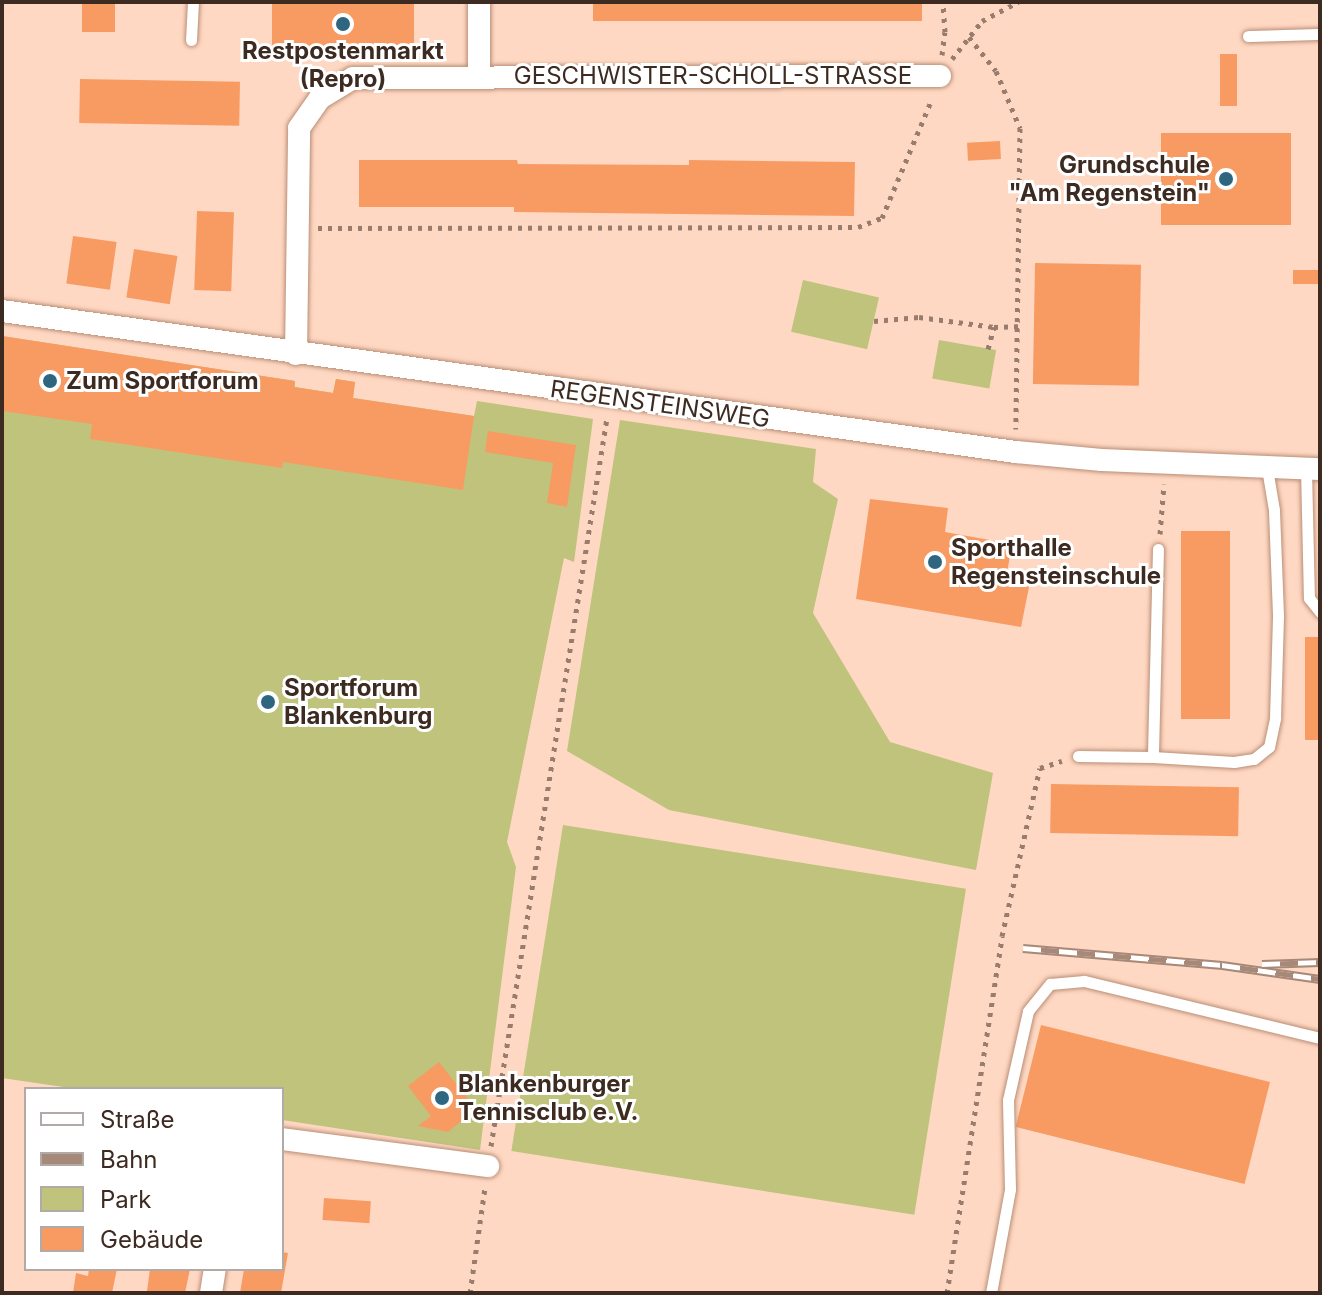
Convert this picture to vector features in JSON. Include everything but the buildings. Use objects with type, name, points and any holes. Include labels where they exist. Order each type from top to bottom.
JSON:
[{"type":"street","points":[[479,2],[479,76]]},
{"type":"street","name":"GESCHWISTER-SCHOLL-STRASSE","points":[[296,354],[299,128],[320,98],[353,78],[940,76]]},
{"type":"street","name":"REGENSTEINSWEG","points":[[2,311],[1016,452],[1166,463],[1313,469]]},
{"type":"street","points":[[284,1139],[488,1166]]},
{"type":"street","points":[[211,1293],[215,1271]]},
{"type":"lane","points":[[191,40],[193,2]]},
{"type":"lane","points":[[1248,36],[1320,34]]},
{"type":"lane","points":[[1078,756],[1234,762],[1254,759],[1269,747],[1275,718],[1278,615],[1274,510],[1267,468]]},
{"type":"lane","points":[[1313,469],[1309,598],[1320,612]]},
{"type":"lane","points":[[1153,757],[1158,549]]},
{"type":"lane","points":[[991,1293],[1010,1189],[1008,1100],[1028,1011],[1050,984],[1084,981],[1320,1038]]},
{"type":"path","points":[[940,76],[945,32],[943,2]]},
{"type":"path","points":[[996,2],[1000,11]]},
{"type":"path","points":[[940,76],[982,21],[1018,2]]},
{"type":"path","points":[[969,37],[996,71],[1020,128],[1016,452]]},
{"type":"path","name":"GESCHWISTER-SCHOLL-STRASSE","points":[[297,228],[858,227],[882,218],[940,76]]},
{"type":"path","points":[[874,321],[919,317],[994,327],[1018,326]]},
{"type":"path","points":[[988,349],[994,327]]},
{"type":"path","points":[[470,1293],[610,397]]},
{"type":"path","points":[[1158,549],[1166,463]]},
{"type":"path","points":[[947,1293],[1002,936],[1040,768],[1078,756]]},
{"type":"green space","points":[[803,280],[879,298],[867,349],[791,332]]},
{"type":"green space","name":"Sportforum Blankenburg","points":[[2,336],[295,381],[295,387],[333,393],[336,379],[355,382],[353,398],[474,416],[477,401],[593,419],[574,562],[564,558],[507,842],[516,867],[480,1150],[284,1120],[284,1087],[63,1087],[2,1078]]},
{"type":"green space","points":[[939,340],[996,350],[989,388],[932,378]]},
{"type":"green space","points":[[620,420],[816,449],[813,482],[838,499],[813,613],[890,742],[993,773],[976,870],[669,810],[567,751]]},
{"type":"green space","points":[[563,825],[966,889],[914,1215],[511,1151]]},
{"type":"railway","points":[[1023,948],[1222,965],[1320,979]]},
{"type":"railway","points":[[1262,964],[1320,962]]},
{"type":"place","name":"Restpostenmarkt (Repro)","points":[[343,24]]},
{"type":"place","name":"Grundschule \"Am Regenstein\"","points":[[1226,179]]},
{"type":"place","name":"Zum Sportforum","points":[[50,381]]},
{"type":"place","name":"Sporthalle Regensteinschule","points":[[935,562]]},
{"type":"place","name":"Sportforum Blankenburg","points":[[268,702]]},
{"type":"place","name":"Blankenburger Tennisclub e.V.","points":[[442,1098]]}]
